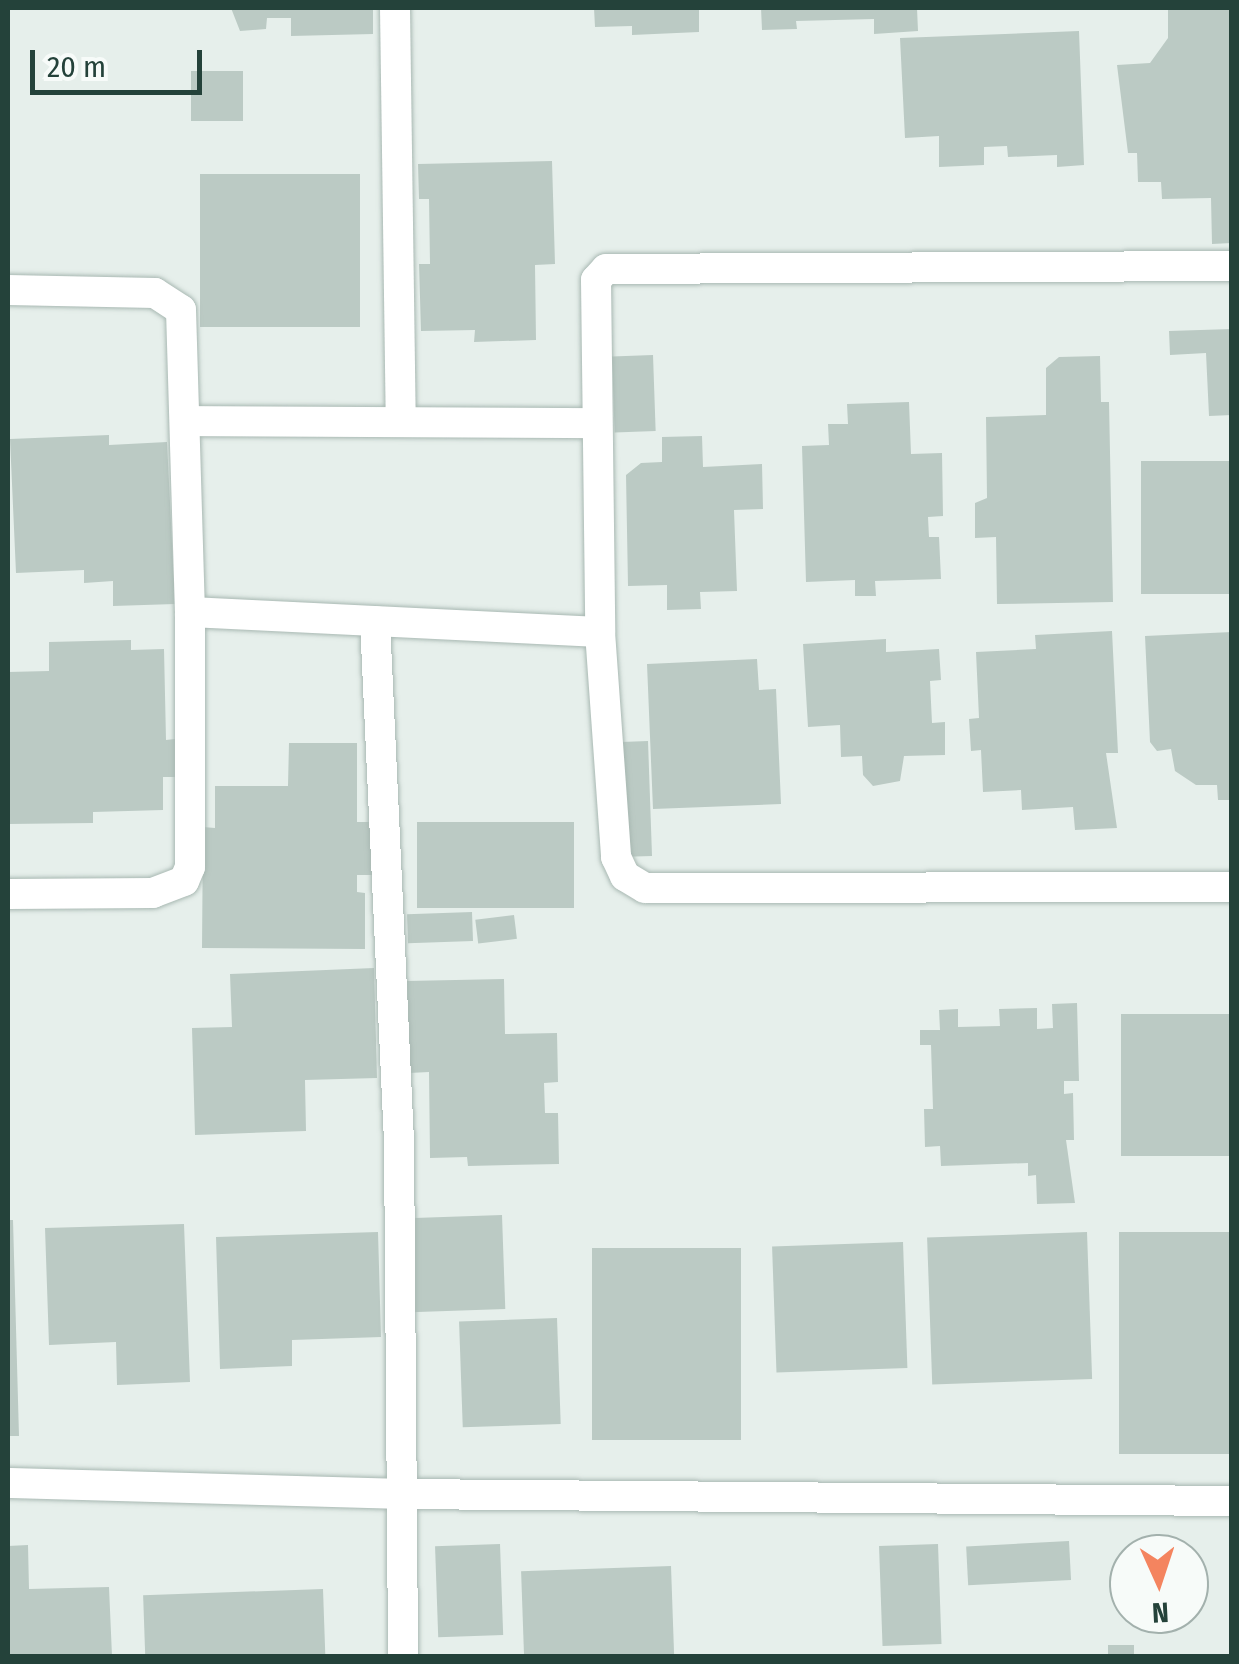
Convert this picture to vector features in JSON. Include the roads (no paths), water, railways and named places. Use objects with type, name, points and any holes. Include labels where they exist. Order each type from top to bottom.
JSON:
[{"type":"street","points":[[395,8],[401,420]]},
{"type":"street","points":[[1232,266],[606,269],[596,280],[600,632],[616,857],[625,876],[645,888],[1232,887]]},
{"type":"street","points":[[8,290],[172,298],[180,310],[190,612],[190,867],[184,880],[153,893],[8,894]]},
{"type":"street","points":[[184,422],[597,423]]},
{"type":"street","points":[[190,612],[600,632]]},
{"type":"street","points":[[375,620],[399,1141],[398,1494],[403,1656]]},
{"type":"street","points":[[8,1483],[398,1494],[1232,1501]]}]
